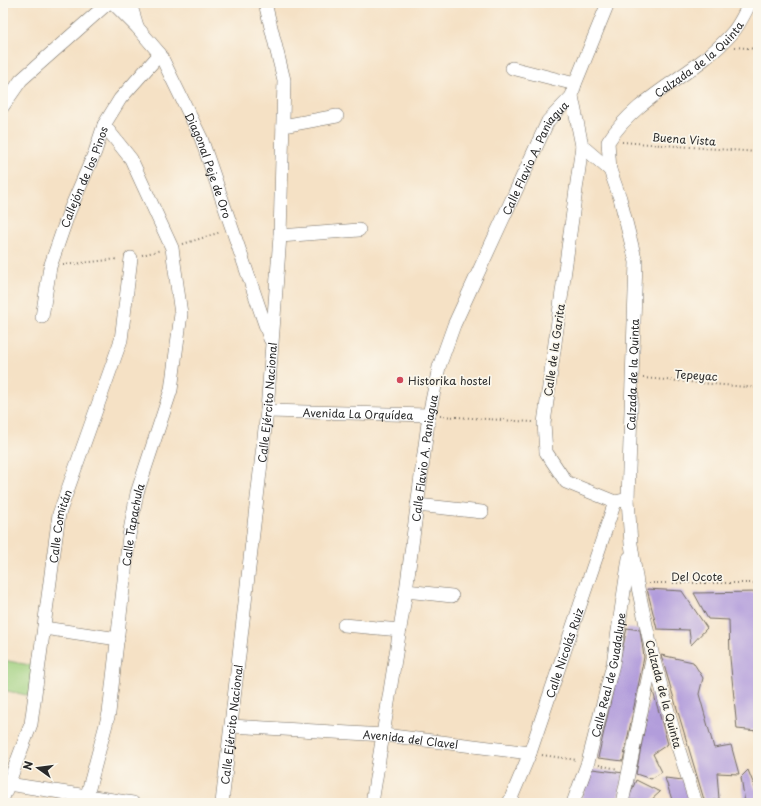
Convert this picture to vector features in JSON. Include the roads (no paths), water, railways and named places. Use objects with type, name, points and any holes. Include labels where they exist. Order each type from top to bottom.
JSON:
[{"type":"street","points":[[3,106],[21,80],[108,3]]},
{"type":"street","name":"Diagonal Peje de Oro","points":[[113,3],[138,27],[160,54],[201,138],[272,345]]},
{"type":"street","points":[[130,3],[138,27]]},
{"type":"street","name":"Calle Ejército Nacional","points":[[222,803],[237,660],[267,411],[280,236],[284,80],[265,3]]},
{"type":"street","points":[[512,68],[574,90],[608,3]]},
{"type":"street","name":"Calzada de la Quinta","points":[[696,803],[678,747],[653,657],[637,583],[631,544],[628,499],[636,262],[620,198],[610,170],[609,140],[625,118],[668,84],[706,58],[734,32],[750,3]]},
{"type":"street","name":"Callejón de los Pinos","points":[[42,317],[50,266],[69,212],[95,152],[104,125],[120,99],[160,54]]},
{"type":"street","name":"Calle de la Garita","points":[[574,90],[582,146],[544,423],[546,452],[566,482],[615,502]]},
{"type":"street","name":"Calle Flavio A. Paniagua","points":[[372,803],[406,591],[429,415],[439,367],[454,325],[548,121],[574,90]]},
{"type":"street","points":[[283,126],[337,116]]},
{"type":"street","name":"Calle Tapachula","points":[[86,800],[110,713],[129,536],[137,493],[170,390],[181,314],[172,248],[131,159],[104,125]]},
{"type":"street","points":[[582,146],[610,170]]},
{"type":"street","points":[[280,236],[358,230]]},
{"type":"street","name":"Calle Comitán","points":[[3,798],[32,724],[49,582],[59,514],[121,340],[132,258]]},
{"type":"street","name":"Avenida La Orquídea","points":[[267,411],[429,415]]},
{"type":"street","points":[[615,502],[628,499]]},
{"type":"street","name":"Calle Nicolás Ruiz","points":[[509,803],[530,753],[615,502]]},
{"type":"street","points":[[417,505],[482,512]]},
{"type":"street","name":"Calle Real de Guadalupe","points":[[573,803],[588,762],[613,664],[631,544]]},
{"type":"street","points":[[406,591],[452,596]]},
{"type":"street","points":[[344,624],[400,630]]},
{"type":"street","points":[[44,628],[118,639]]},
{"type":"street","points":[[622,803],[653,657]]},
{"type":"street","name":"Avenida del Clavel","points":[[231,726],[384,735],[530,753]]},
{"type":"street","points":[[8,784],[86,800],[133,803]]},
{"type":"place","name":"Historika hostel","points":[[400,380]]}]
